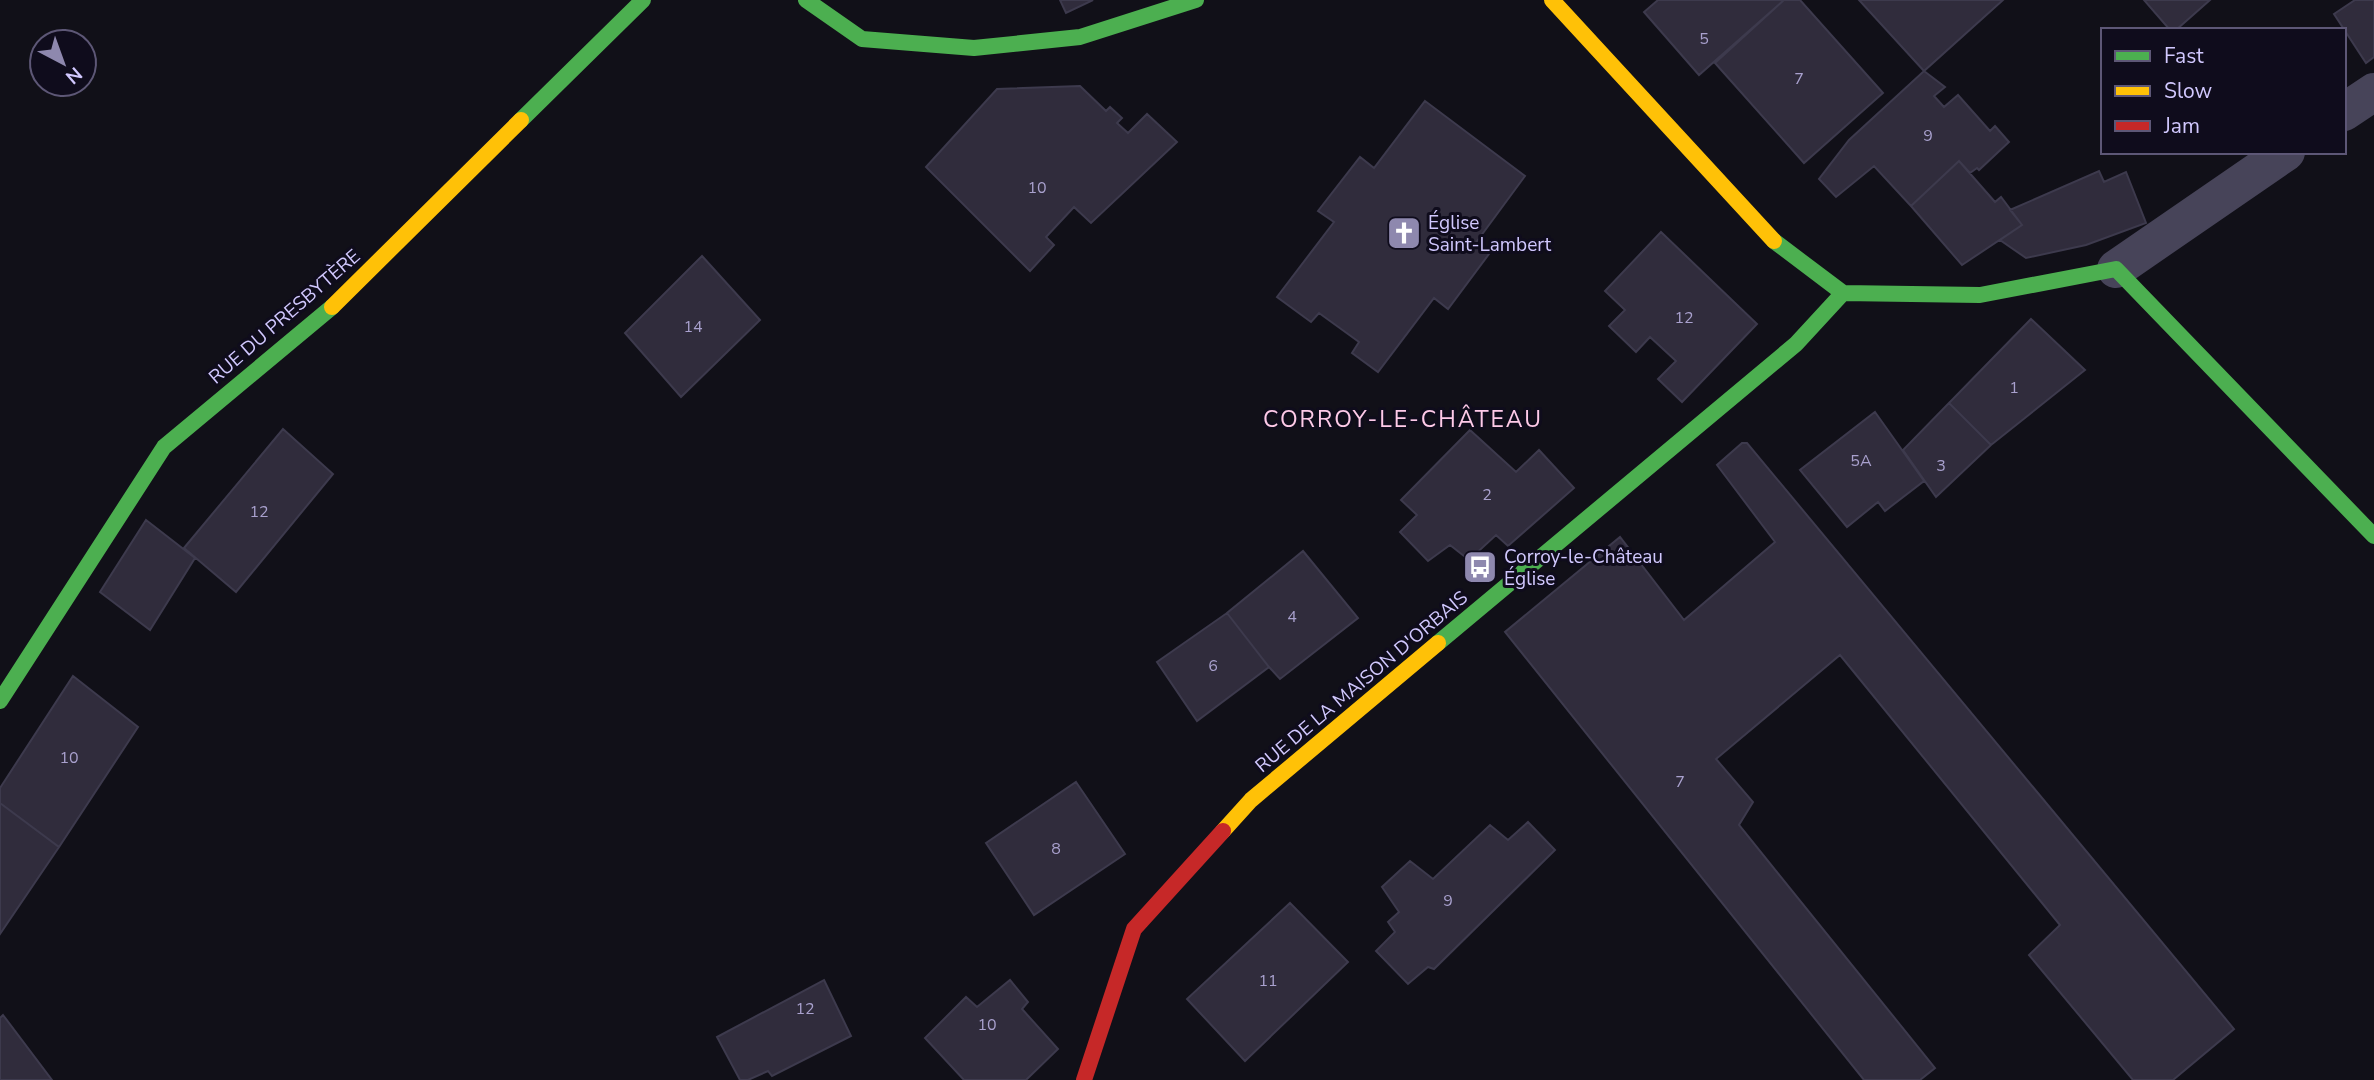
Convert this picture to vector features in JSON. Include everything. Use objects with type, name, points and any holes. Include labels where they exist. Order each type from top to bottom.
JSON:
[{"type":"street","name":"RUE DU PRESBYTÈRE","points":[[0,701],[164,447],[336,303],[643,0]]},
{"type":"street","points":[[806,0],[862,39],[974,48],[1080,37],[1196,0]]},
{"type":"street","points":[[1552,0],[1775,242],[1843,293],[1980,295],[2116,269],[2283,154]]},
{"type":"street","points":[[2346,111],[2374,92]]},
{"type":"street","points":[[2116,269],[2374,536]]},
{"type":"street","name":"RUE DE LA MAISON D'ORBAIS","points":[[1084,1080],[1134,929],[1251,800],[1796,344],[1843,293]]},
{"type":"building","points":[[1060,0],[1093,0],[1066,13]]},
{"type":"building","points":[[1658,0],[1784,0],[1699,75],[1644,12]]},
{"type":"building","points":[[1784,0],[1800,0],[1883,93],[1804,163],[1715,63]]},
{"type":"building","points":[[1859,0],[2003,0],[1924,71]]},
{"type":"building","points":[[2144,0],[2210,0],[2178,28],[2168,28]]},
{"type":"building","points":[[2355,0],[2374,0],[2374,57],[2366,63],[2346,32],[2346,28],[2343,28],[2334,14]]},
{"type":"building","points":[[1924,71],[1945,87],[1934,96],[1944,107],[1958,95],[1990,131],[1995,126],[2009,142],[1979,170],[1977,168],[1970,173],[1959,161],[1911,206],[1874,166],[1836,197],[1819,179],[1849,140]]},
{"type":"building","points":[[1080,86],[1106,111],[1110,107],[1122,118],[1117,123],[1128,133],[1147,114],[1177,142],[1091,223],[1074,207],[1046,237],[1054,245],[1030,271],[926,167],[997,89]]},
{"type":"building","name":"Église Saint-Lambert","points":[[1425,101],[1525,176],[1475,244],[1489,254],[1448,309],[1434,298],[1378,372],[1352,353],[1359,342],[1319,313],[1311,322],[1277,297],[1334,222],[1318,211],[1360,157],[1374,168]]},
{"type":"building","points":[[1959,161],[1995,202],[2001,197],[2022,225],[1962,265],[1911,206]]},
{"type":"building","points":[[2099,171],[2104,182],[2126,172],[2146,223],[2086,245],[2026,258],[2000,240],[2022,225],[2010,210]]},
{"type":"building","points":[[1661,232],[1757,324],[1682,402],[1658,379],[1676,361],[1650,337],[1636,352],[1609,326],[1625,310],[1605,291]]},
{"type":"building","points":[[702,256],[760,320],[681,397],[625,333]]},
{"type":"building","points":[[2031,319],[2085,370],[1991,445],[1949,403]]},
{"type":"building","points":[[1949,403],[1991,445],[1936,497],[1903,450]]},
{"type":"building","points":[[1875,412],[1924,481],[1885,511],[1878,502],[1847,527],[1800,470]]},
{"type":"building","points":[[283,429],[333,474],[236,592],[184,548]]},
{"type":"building","points":[[1470,430],[1516,472],[1539,450],[1574,488],[1508,546],[1496,535],[1469,560],[1450,545],[1428,561],[1400,532],[1417,515],[1401,500]]},
{"type":"building","points":[[1742,443],[1747,443],[2234,1029],[2173,1080],[2133,1080],[2029,955],[2060,925],[1840,655],[1716,759],[1753,802],[1739,825],[1935,1068],[1920,1080],[1864,1080],[1505,632],[1620,537],[1684,620],[1775,542],[1717,465]]},
{"type":"building","points":[[146,520],[195,558],[150,630],[100,592]]},
{"type":"building","points":[[1303,551],[1358,618],[1280,679],[1227,613]]},
{"type":"building","points":[[1227,613],[1269,667],[1197,721],[1157,662]]},
{"type":"building","points":[[73,676],[138,727],[59,847],[0,803],[0,788]]},
{"type":"building","points":[[1076,782],[1125,854],[1034,915],[986,843]]},
{"type":"building","points":[[0,803],[59,847],[0,934]]},
{"type":"building","points":[[1528,822],[1555,850],[1434,969],[1428,967],[1408,984],[1376,951],[1395,932],[1388,922],[1399,912],[1382,887],[1410,861],[1433,879],[1490,825],[1508,840]]},
{"type":"building","points":[[1290,903],[1348,962],[1245,1061],[1187,999]]},
{"type":"building","points":[[824,980],[851,1036],[772,1076],[768,1071],[748,1080],[740,1080],[717,1037]]},
{"type":"building","points":[[1010,980],[1028,1002],[1022,1009],[1058,1049],[1026,1080],[964,1080],[925,1038],[966,997],[977,1007]]},
{"type":"building","points":[[3,1015],[52,1080],[0,1080],[0,1018]]},
{"type":"traffic: fast","points":[[521,120],[643,0]]},
{"type":"traffic: fast","points":[[806,0],[862,39],[974,48],[1080,37],[1196,0]]},
{"type":"traffic: fast","points":[[1774,241],[1843,293],[1980,295],[2116,269],[2374,536]]},
{"type":"traffic: fast","points":[[1438,643],[1796,344],[1843,293]]},
{"type":"traffic: fast","points":[[0,701],[164,447],[332,307]]},
{"type":"traffic: slow","points":[[1552,0],[1774,241]]},
{"type":"traffic: slow","points":[[332,307],[521,120]]},
{"type":"traffic: slow","points":[[1223,831],[1251,800],[1438,643]]},
{"type":"traffic: jam","points":[[1084,1080],[1134,929],[1223,831]]},
{"type":"place","name":"Église Saint-Lambert","points":[[1404,233]]},
{"type":"place","name":"Corroy-le-Château Église","points":[[1480,567]]},
{"type":"district","name":"CORROY-LE-CHÂTEAU","points":[[1403,419]]}]
